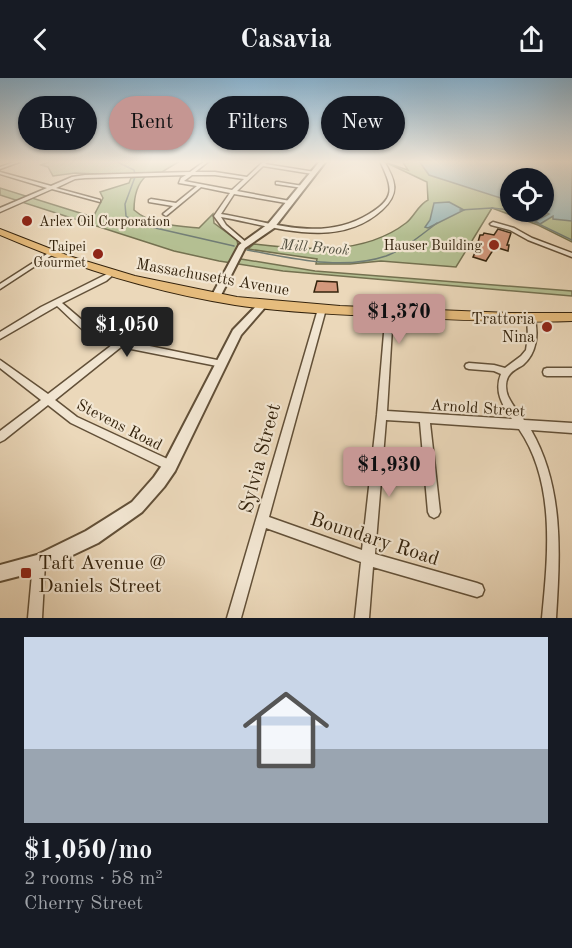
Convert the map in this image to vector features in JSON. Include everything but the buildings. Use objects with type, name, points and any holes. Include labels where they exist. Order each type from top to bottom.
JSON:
[{"type":"main road","name":"Massachusetts Avenue","points":[[3,236],[111,274],[163,287],[263,304],[322,309],[531,318],[572,317]]},
{"type":"street","points":[[46,186],[98,201]]},
{"type":"street","points":[[0,210],[56,186]]},
{"type":"street","points":[[239,186],[218,215],[218,220],[245,244]]},
{"type":"street","points":[[298,186],[303,187]]},
{"type":"street","points":[[218,215],[313,232],[353,226],[368,219],[390,200],[393,186]]},
{"type":"street","points":[[166,214],[199,187],[290,203]]},
{"type":"street","points":[[216,297],[245,244],[271,226],[303,187]]},
{"type":"street","points":[[151,201],[176,205]]},
{"type":"street","points":[[493,224],[512,229],[527,238],[572,255]]},
{"type":"street","points":[[0,287],[50,254]]},
{"type":"street","points":[[0,336],[57,302],[111,274]]},
{"type":"street","points":[[57,302],[99,338],[222,364]]},
{"type":"street","points":[[0,573],[39,563],[92,537],[137,507],[170,466],[237,333],[263,304]]},
{"type":"street","name":"Sylvia Street","points":[[234,618],[322,309]]},
{"type":"street","points":[[362,618],[382,415],[389,312]]},
{"type":"street","points":[[531,318],[533,332],[529,351],[502,376],[503,394],[531,438],[543,470],[551,507],[554,566],[549,618]]},
{"type":"street","points":[[0,437],[119,344]]},
{"type":"street","name":"Stevens Road","points":[[0,363],[74,420],[170,466]]},
{"type":"street","points":[[470,366],[494,368],[505,372]]},
{"type":"street","points":[[547,372],[572,372]]},
{"type":"street","name":"Arnold Street","points":[[382,415],[572,428]]},
{"type":"street","points":[[425,418],[434,512]]},
{"type":"street","name":"Boundary Road","points":[[262,521],[368,559],[477,590]]},
{"type":"street","points":[[35,618],[39,563]]},
{"type":"green space","points":[[119,186],[138,186],[134,200],[134,210],[156,222],[199,228],[213,214],[214,223],[237,240],[238,246],[233,255],[241,259],[315,271],[572,291],[572,296],[283,271],[219,261],[174,251],[0,195],[0,188],[93,217],[103,198],[100,192]]},
{"type":"green space","points":[[427,186],[500,186],[500,211],[492,208],[456,267],[381,261],[316,264],[317,259],[248,249],[254,244],[313,249],[352,246],[389,234],[406,223],[428,200]]},
{"type":"green space","points":[[554,186],[572,186],[572,242],[530,222],[554,222]]},
{"type":"water","points":[[464,186],[500,186],[500,198]]},
{"type":"water","points":[[554,186],[572,186],[572,221],[554,219]]},
{"type":"water","points":[[449,202],[464,210],[428,228],[425,227],[430,220],[434,203]]},
{"type":"waterway","points":[[132,186],[125,204],[126,216],[138,224],[234,246]]},
{"type":"waterway","name":"Mill Brook","points":[[460,210],[500,209]]},
{"type":"waterway","name":"Mill Brook","points":[[535,222],[572,240]]},
{"type":"waterway","name":"Mill Brook","points":[[247,250],[316,262],[352,263],[386,256],[400,250],[437,223]]},
{"type":"place","name":"Arlex Oil Corporation","points":[[27,221]]},
{"type":"place","name":"Hauser Building","points":[[494,245]]},
{"type":"place","name":"Taipei Gourmet","points":[[98,254]]},
{"type":"place","name":"Trattoria Nina","points":[[547,327]]},
{"type":"place","name":"Taft Avenue @ Daniels Street","points":[[26,573]]}]
